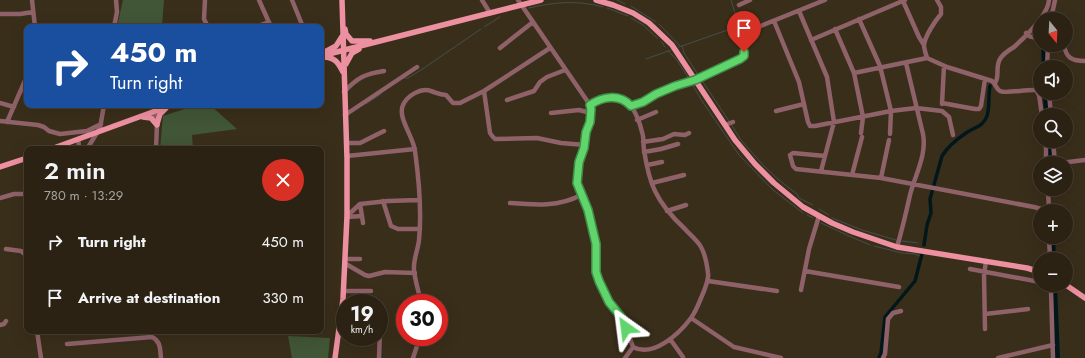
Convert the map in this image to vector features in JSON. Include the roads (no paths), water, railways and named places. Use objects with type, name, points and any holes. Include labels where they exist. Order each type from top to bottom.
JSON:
[{"type":"main road","points":[[342,0],[347,156],[347,217],[344,292]]},
{"type":"main road","points":[[324,55],[490,14],[520,3],[541,0]]},
{"type":"main road","points":[[596,0],[613,5],[649,23],[672,45],[695,80],[729,124],[735,140],[774,184],[803,207],[853,232],[898,247],[1033,270]]},
{"type":"main road","points":[[342,17],[346,34],[352,41],[386,40]]},
{"type":"main road","points":[[324,54],[336,46],[343,35]]},
{"type":"main road","points":[[344,74],[347,61],[352,53],[386,40]]},
{"type":"main road","points":[[324,57],[336,60],[344,74]]},
{"type":"main road","points":[[60,146],[165,108]]},
{"type":"main road","points":[[138,118],[151,118],[157,124],[160,114],[168,108]]},
{"type":"main road","points":[[0,167],[24,159]]},
{"type":"main road","points":[[1073,290],[1085,298]]},
{"type":"main road","points":[[335,358],[337,346]]},
{"type":"street","points":[[32,0],[35,24]]},
{"type":"street","points":[[115,24],[117,12],[116,0]]},
{"type":"street","points":[[205,0],[204,19],[206,24]]},
{"type":"street","points":[[259,0],[270,24]]},
{"type":"street","points":[[292,0],[302,24]]},
{"type":"street","points":[[482,0],[490,14]]},
{"type":"street","points":[[739,5],[750,0]]},
{"type":"street","points":[[753,30],[825,0]]},
{"type":"street","points":[[811,40],[904,0],[919,37],[924,45],[927,58]]},
{"type":"street","points":[[924,45],[934,21],[941,14],[937,0]]},
{"type":"street","points":[[995,83],[997,77],[996,68],[1000,58],[1027,35],[1046,10],[1049,0]]},
{"type":"street","points":[[1053,12],[1055,0]]},
{"type":"street","points":[[520,3],[590,105],[591,113],[586,132],[585,144],[579,162],[577,183],[588,210],[596,244],[596,272],[599,281],[609,302],[624,322],[632,347]]},
{"type":"street","points":[[800,10],[827,77],[834,122],[821,171]]},
{"type":"street","points":[[0,14],[20,14],[33,12]]},
{"type":"street","points":[[859,19],[881,68],[892,111],[890,134]]},
{"type":"street","points":[[774,21],[799,82],[810,126],[916,108],[942,111],[949,117],[953,134]]},
{"type":"street","points":[[500,48],[532,22]]},
{"type":"street","points":[[835,29],[854,73],[863,117],[861,135],[852,174]]},
{"type":"street","points":[[1027,35],[1033,37]]},
{"type":"street","points":[[631,106],[643,102],[656,94],[675,86],[695,80],[742,58],[745,54],[742,46]]},
{"type":"street","points":[[419,294],[414,262],[419,241],[419,200],[415,149],[413,140],[403,119],[401,110],[402,106],[413,94],[426,90],[439,95],[446,95],[453,104],[458,104],[484,91],[550,48]]},
{"type":"street","points":[[1065,52],[1073,59],[1085,61]]},
{"type":"street","points":[[854,73],[927,58],[944,66],[995,83],[998,89],[1003,92],[1029,89],[1036,90],[1039,95],[1041,108]]},
{"type":"street","points":[[898,247],[910,194],[920,164],[924,139],[906,63]]},
{"type":"street","points":[[942,111],[944,66]]},
{"type":"street","points":[[345,115],[417,67]]},
{"type":"street","points":[[506,100],[534,91],[540,82],[547,77],[565,70]]},
{"type":"street","points":[[344,92],[360,77],[384,71]]},
{"type":"street","points":[[942,103],[979,109],[981,106],[985,79]]},
{"type":"street","points":[[7,122],[24,83]]},
{"type":"street","points":[[484,91],[490,133],[495,139],[537,138],[561,143],[585,144]]},
{"type":"street","points":[[590,105],[602,99],[611,97],[623,100],[631,106],[642,131],[647,165],[652,183],[659,199],[667,211],[700,246],[707,266],[708,281],[698,307],[691,318],[670,339],[660,346],[640,350],[632,347]]},
{"type":"street","points":[[0,103],[14,107]]},
{"type":"street","points":[[776,112],[804,104]]},
{"type":"street","points":[[89,146],[98,132],[104,108]]},
{"type":"street","points":[[551,114],[579,110],[591,113]]},
{"type":"street","points":[[154,112],[157,124],[156,146]]},
{"type":"street","points":[[637,120],[656,112]]},
{"type":"street","points":[[0,121],[38,125],[49,131],[60,134],[87,131],[101,124]]},
{"type":"street","points":[[346,142],[360,143],[384,131]]},
{"type":"street","points":[[643,142],[663,139],[674,134],[685,135],[689,133]]},
{"type":"street","points":[[78,140],[79,146]]},
{"type":"street","points":[[881,178],[889,140]]},
{"type":"street","points":[[644,152],[678,144]]},
{"type":"street","points":[[347,156],[415,149]]},
{"type":"street","points":[[825,156],[793,153],[790,155],[794,168],[881,178],[1033,207]]},
{"type":"street","points":[[1073,161],[1085,160]]},
{"type":"street","points":[[647,165],[662,162]]},
{"type":"street","points":[[652,183],[684,175]]},
{"type":"street","points":[[0,198],[14,194],[24,194]]},
{"type":"street","points":[[510,204],[557,204],[572,200],[581,194]]},
{"type":"street","points":[[347,217],[360,204],[383,201],[419,200]]},
{"type":"street","points":[[383,201],[391,226],[398,229],[419,229]]},
{"type":"street","points":[[360,204],[363,223]]},
{"type":"street","points":[[667,211],[686,205]]},
{"type":"street","points":[[347,217],[362,216]]},
{"type":"street","points":[[800,290],[809,249],[819,216]]},
{"type":"street","points":[[6,248],[21,251],[24,254]]},
{"type":"street","points":[[346,262],[360,259]]},
{"type":"street","points":[[985,329],[984,271],[986,261]]},
{"type":"street","points":[[346,262],[365,275],[369,276],[385,272],[415,273]]},
{"type":"street","points":[[970,269],[1033,281]]},
{"type":"street","points":[[804,271],[899,287]]},
{"type":"street","points":[[708,281],[777,291]]},
{"type":"street","points":[[344,292],[371,291]]},
{"type":"street","points":[[1051,292],[1053,358]]},
{"type":"street","points":[[985,314],[1028,310]]},
{"type":"street","points":[[883,358],[885,354],[888,319],[893,314],[901,311]]},
{"type":"street","points":[[691,318],[734,347],[781,358]]},
{"type":"street","points":[[0,325],[4,324],[6,321]]},
{"type":"street","points":[[38,334],[42,358]]},
{"type":"street","points":[[68,344],[152,337],[159,343],[161,358]]},
{"type":"street","points":[[670,339],[683,357]]},
{"type":"street","points":[[998,358],[1053,345]]},
{"type":"street","points":[[379,346],[379,358]]},
{"type":"street","points":[[413,358],[417,346]]},
{"type":"street","points":[[625,358],[632,347]]},
{"type":"waterway","points":[[617,0],[625,4]]},
{"type":"waterway","points":[[679,47],[739,26],[731,0]]},
{"type":"waterway","points":[[529,8],[548,4],[566,3],[584,3],[603,7]]},
{"type":"waterway","points":[[631,6],[656,22]]},
{"type":"waterway","points":[[607,8],[628,16]]},
{"type":"waterway","points":[[484,27],[500,17]]},
{"type":"waterway","points":[[631,18],[643,25],[657,38]]},
{"type":"waterway","points":[[659,24],[680,46]]},
{"type":"waterway","points":[[740,27],[748,33],[755,34]]},
{"type":"waterway","points":[[404,78],[408,78],[424,68],[481,29]]},
{"type":"waterway","points":[[661,41],[665,47]]},
{"type":"waterway","points":[[682,46],[684,53],[699,76]]},
{"type":"waterway","points":[[646,59],[671,50]]},
{"type":"waterway","points":[[668,51],[676,59],[690,80]]},
{"type":"waterway","points":[[1044,52],[1045,60]]},
{"type":"waterway","points":[[701,79],[729,121]]},
{"type":"waterway","points":[[692,84],[739,155],[773,190],[803,213]]},
{"type":"waterway","points":[[924,245],[927,225],[931,213],[930,199],[942,156],[963,135],[981,125],[985,120],[987,116],[990,86]]},
{"type":"waterway","points":[[366,104],[381,94]]},
{"type":"waterway","points":[[1046,100],[1047,108]]},
{"type":"waterway","points":[[731,124],[741,140],[763,165],[797,194],[799,198],[813,205]]},
{"type":"waterway","points":[[1048,148],[1049,156]]},
{"type":"waterway","points":[[819,209],[829,215]]},
{"type":"waterway","points":[[807,215],[813,218]]},
{"type":"waterway","points":[[832,218],[862,230],[896,240]]},
{"type":"waterway","points":[[821,223],[870,245]]},
{"type":"waterway","points":[[902,241],[918,243]]},
{"type":"waterway","points":[[1052,244],[1053,252]]},
{"type":"waterway","points":[[874,246],[902,253],[915,254],[922,257]]},
{"type":"waterway","points":[[879,358],[881,353],[885,317],[915,281],[922,254]]},
{"type":"waterway","points":[[1054,292],[1057,358]]}]
